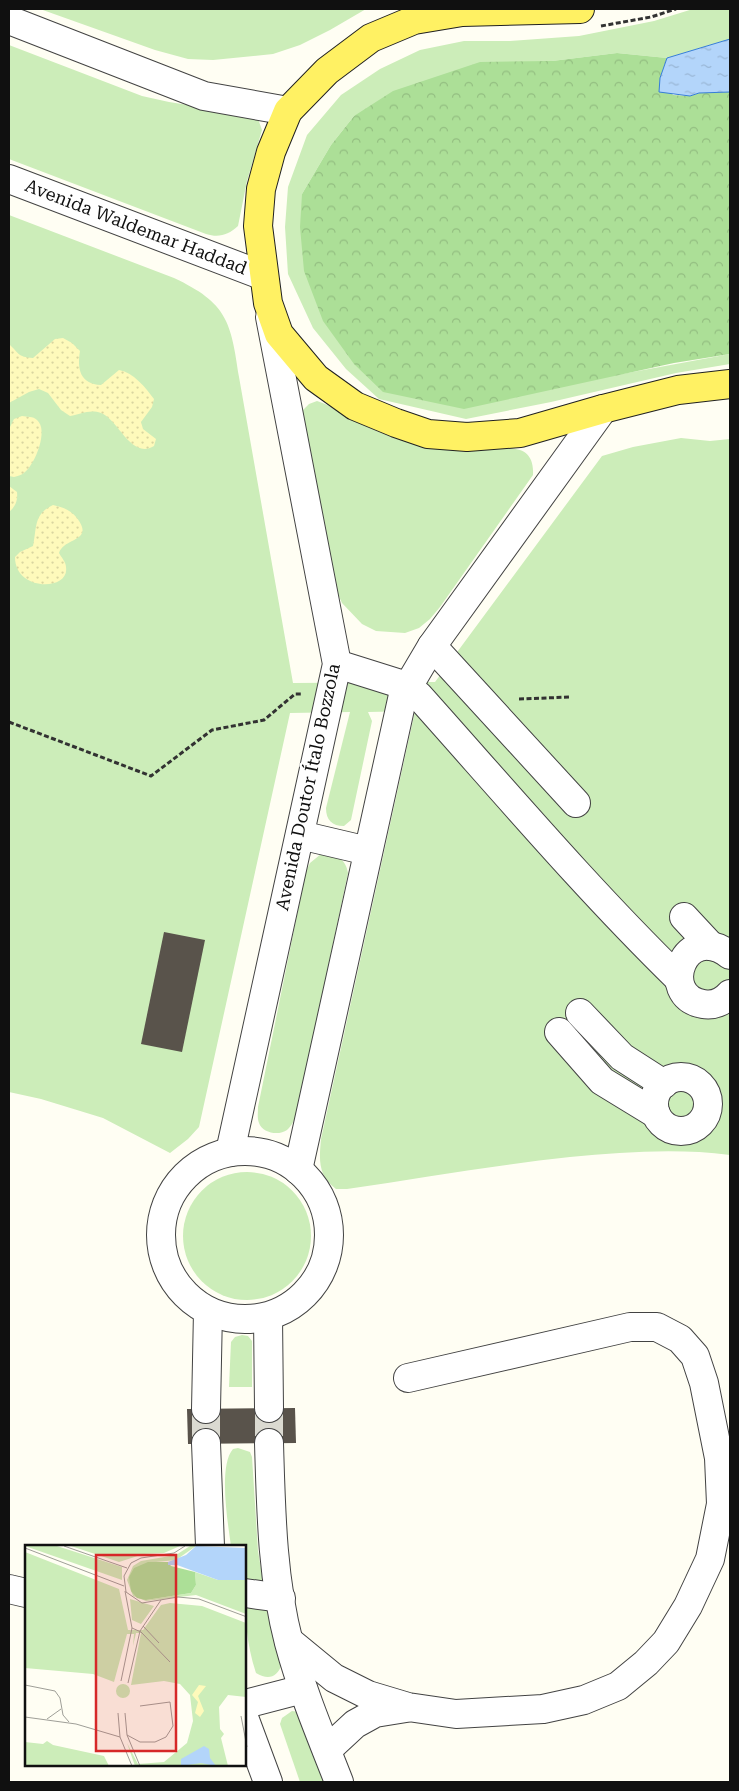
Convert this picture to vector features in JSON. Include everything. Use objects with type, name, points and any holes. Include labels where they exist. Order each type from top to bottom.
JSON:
[{"type":"main road","name":"Avenida Waldemar Haddad","points":[[588,18],[462,12],[414,20],[370,38],[327,70],[288,111],[271,152],[261,189],[258,226],[264,276],[268,303],[279,334],[316,378],[355,406],[428,434],[466,437],[520,433],[678,390],[730,384]]},
{"type":"street","points":[[9,20],[204,96],[288,111]]},
{"type":"street","name":"Avenida Waldemar Haddad","points":[[9,179],[264,276]]},
{"type":"street","name":"Avenida Doutor Ítalo Bozzola","points":[[230,1152],[337,664],[268,303]]},
{"type":"street","points":[[298,1170],[403,695],[432,646],[603,409]]},
{"type":"street","points":[[432,646],[576,803]]},
{"type":"street","points":[[337,664],[407,686],[418,696],[642,942],[678,978],[682,989],[688,997],[698,1003],[709,1005],[719,1002],[730,994]]},
{"type":"street","points":[[300,835],[368,851]]},
{"type":"street","points":[[684,916],[721,950]]},
{"type":"street","points":[[678,978],[679,968],[684,958],[691,951],[701,946],[721,950]]},
{"type":"street","points":[[580,1013],[622,1057],[664,1084]]},
{"type":"street","points":[[559,1032],[602,1081],[656,1114]]},
{"type":"street","points":[[684,1077],[695,1080],[702,1086],[707,1094],[708,1103],[707,1112],[702,1122],[693,1128],[682,1131],[671,1129],[662,1123],[656,1114],[654,1103],[657,1092],[664,1084],[673,1078],[684,1077]]},
{"type":"street","points":[[230,1152],[254,1152],[270,1156],[298,1170],[318,1193],[328,1222],[328,1252],[317,1281],[296,1303],[268,1317],[237,1319],[208,1311],[184,1293],[167,1268],[160,1239],[164,1209],[179,1183],[202,1163],[230,1152]]},
{"type":"street","points":[[206,1408],[208,1311]]},
{"type":"street","points":[[268,1317],[269,1408]]},
{"type":"street","points":[[289,1641],[334,1678],[368,1695],[408,1707],[456,1714],[543,1709],[584,1700],[618,1686],[646,1663],[666,1642],[688,1606],[710,1559],[720,1504],[719,1458],[704,1384],[695,1356],[680,1339],[657,1327],[630,1327],[408,1378]]},
{"type":"street","points":[[269,1443],[272,1535],[289,1641],[303,1689],[339,1782]]},
{"type":"street","points":[[206,1444],[210,1545]]},
{"type":"street","points":[[9,1589],[25,1593]]},
{"type":"street","points":[[246,1593],[281,1598]]},
{"type":"street","points":[[246,1704],[303,1689]]},
{"type":"street","points":[[327,1750],[354,1724],[375,1713],[408,1707]]},
{"type":"street","points":[[246,1723],[268,1782]]},
{"type":"path","points":[[588,18],[651,17],[676,9]]},
{"type":"path","points":[[9,722],[152,776],[212,730],[264,720],[295,694],[331,695]]},
{"type":"path","points":[[481,700],[571,697]]},
{"type":"green space","points":[[40,9],[366,9],[300,45],[273,54],[213,60],[188,59],[155,50]]},
{"type":"green space","points":[[693,9],[730,9],[730,39],[667,58],[617,53],[552,61],[354,116],[331,145],[302,194],[611,376],[730,354],[730,364],[676,373],[551,402],[466,419],[379,399],[346,369],[313,328],[288,274],[285,227],[288,187],[307,135],[341,95],[380,69],[420,50],[464,41],[510,41],[579,36],[654,21]]},
{"type":"green space","points":[[9,45],[142,96],[257,116],[262,130],[247,181],[238,226],[231,232],[223,235],[206,234],[9,159]]},
{"type":"green space","points":[[617,53],[667,58],[660,78],[673,95],[690,96],[699,93],[730,92],[730,354],[674,363],[464,409],[383,392],[354,364],[323,321],[304,271],[300,227],[302,194],[331,145],[354,116],[393,91],[480,62],[552,61]]},
{"type":"green space","points":[[9,215],[174,278],[205,296],[223,316],[233,341],[293,683],[435,682],[602,456],[633,447],[681,438],[710,441],[730,439],[730,1155],[670,1151],[630,1152],[514,1164],[347,1189],[336,1189],[330,1184],[321,1167],[321,1139],[415,711],[368,712],[372,721],[351,820],[344,826],[336,825],[329,819],[326,808],[350,712],[290,713],[199,1127],[188,1139],[170,1153],[103,1118],[41,1099],[9,1092]]},
{"type":"green space","points":[[317,401],[349,418],[399,440],[435,448],[462,451],[514,449],[522,451],[532,463],[533,475],[440,607],[419,628],[405,633],[376,631],[362,624],[342,603],[336,590],[302,411],[309,404]]},
{"type":"green space","points":[[321,854],[339,857],[345,864],[348,873],[297,1113],[287,1130],[275,1133],[267,1131],[259,1123],[258,1107],[306,871],[310,863]]},
{"type":"green space","points":[[247,1172],[271,1177],[283,1183],[292,1191],[300,1200],[306,1212],[311,1236],[306,1260],[300,1272],[292,1281],[283,1289],[271,1295],[247,1300],[223,1295],[211,1289],[202,1281],[194,1272],[188,1260],[183,1236],[188,1212],[194,1200],[202,1191],[211,1183],[223,1177]]},
{"type":"green space","points":[[248,1336],[252,1341],[252,1387],[229,1387],[231,1342],[235,1337]]},
{"type":"green space","points":[[238,1448],[250,1452],[252,1457],[258,1551],[267,1604],[282,1664],[275,1675],[268,1677],[256,1673],[248,1642],[246,1626],[246,1545],[231,1545],[225,1481],[228,1457],[233,1449]]},
{"type":"green space","points":[[292,1711],[299,1712],[329,1782],[300,1782],[280,1724],[282,1718]]},
{"type":"sand","points":[[63,338],[80,351],[80,369],[84,379],[88,382],[101,385],[119,370],[130,374],[147,390],[154,399],[152,407],[141,422],[143,429],[156,439],[154,446],[146,449],[138,448],[101,413],[89,412],[70,416],[61,410],[48,393],[39,389],[29,392],[9,403],[9,344],[21,356],[33,358],[55,339]]},
{"type":"sand","points":[[22,416],[32,417],[37,420],[42,431],[41,439],[29,468],[23,474],[14,477],[9,476],[10,427],[14,419]]},
{"type":"sand","points":[[9,486],[17,492],[17,498],[16,504],[9,512]]},
{"type":"sand","points":[[53,505],[63,508],[77,518],[82,526],[81,535],[66,544],[59,553],[66,565],[65,575],[60,580],[52,584],[32,582],[24,577],[17,568],[15,557],[20,552],[33,546],[39,517]]},
{"type":"water","points":[[730,39],[730,92],[699,93],[690,96],[659,92],[660,78],[667,58]]},
{"type":"building","points":[[164,932],[205,940],[182,1052],[141,1044]]},
{"type":"building","points":[[295,1408],[296,1443],[188,1444],[187,1409]]},
{"type":"tunnel","points":[[269,1408],[269,1443]]},
{"type":"tunnel","points":[[206,1409],[206,1443]]}]
